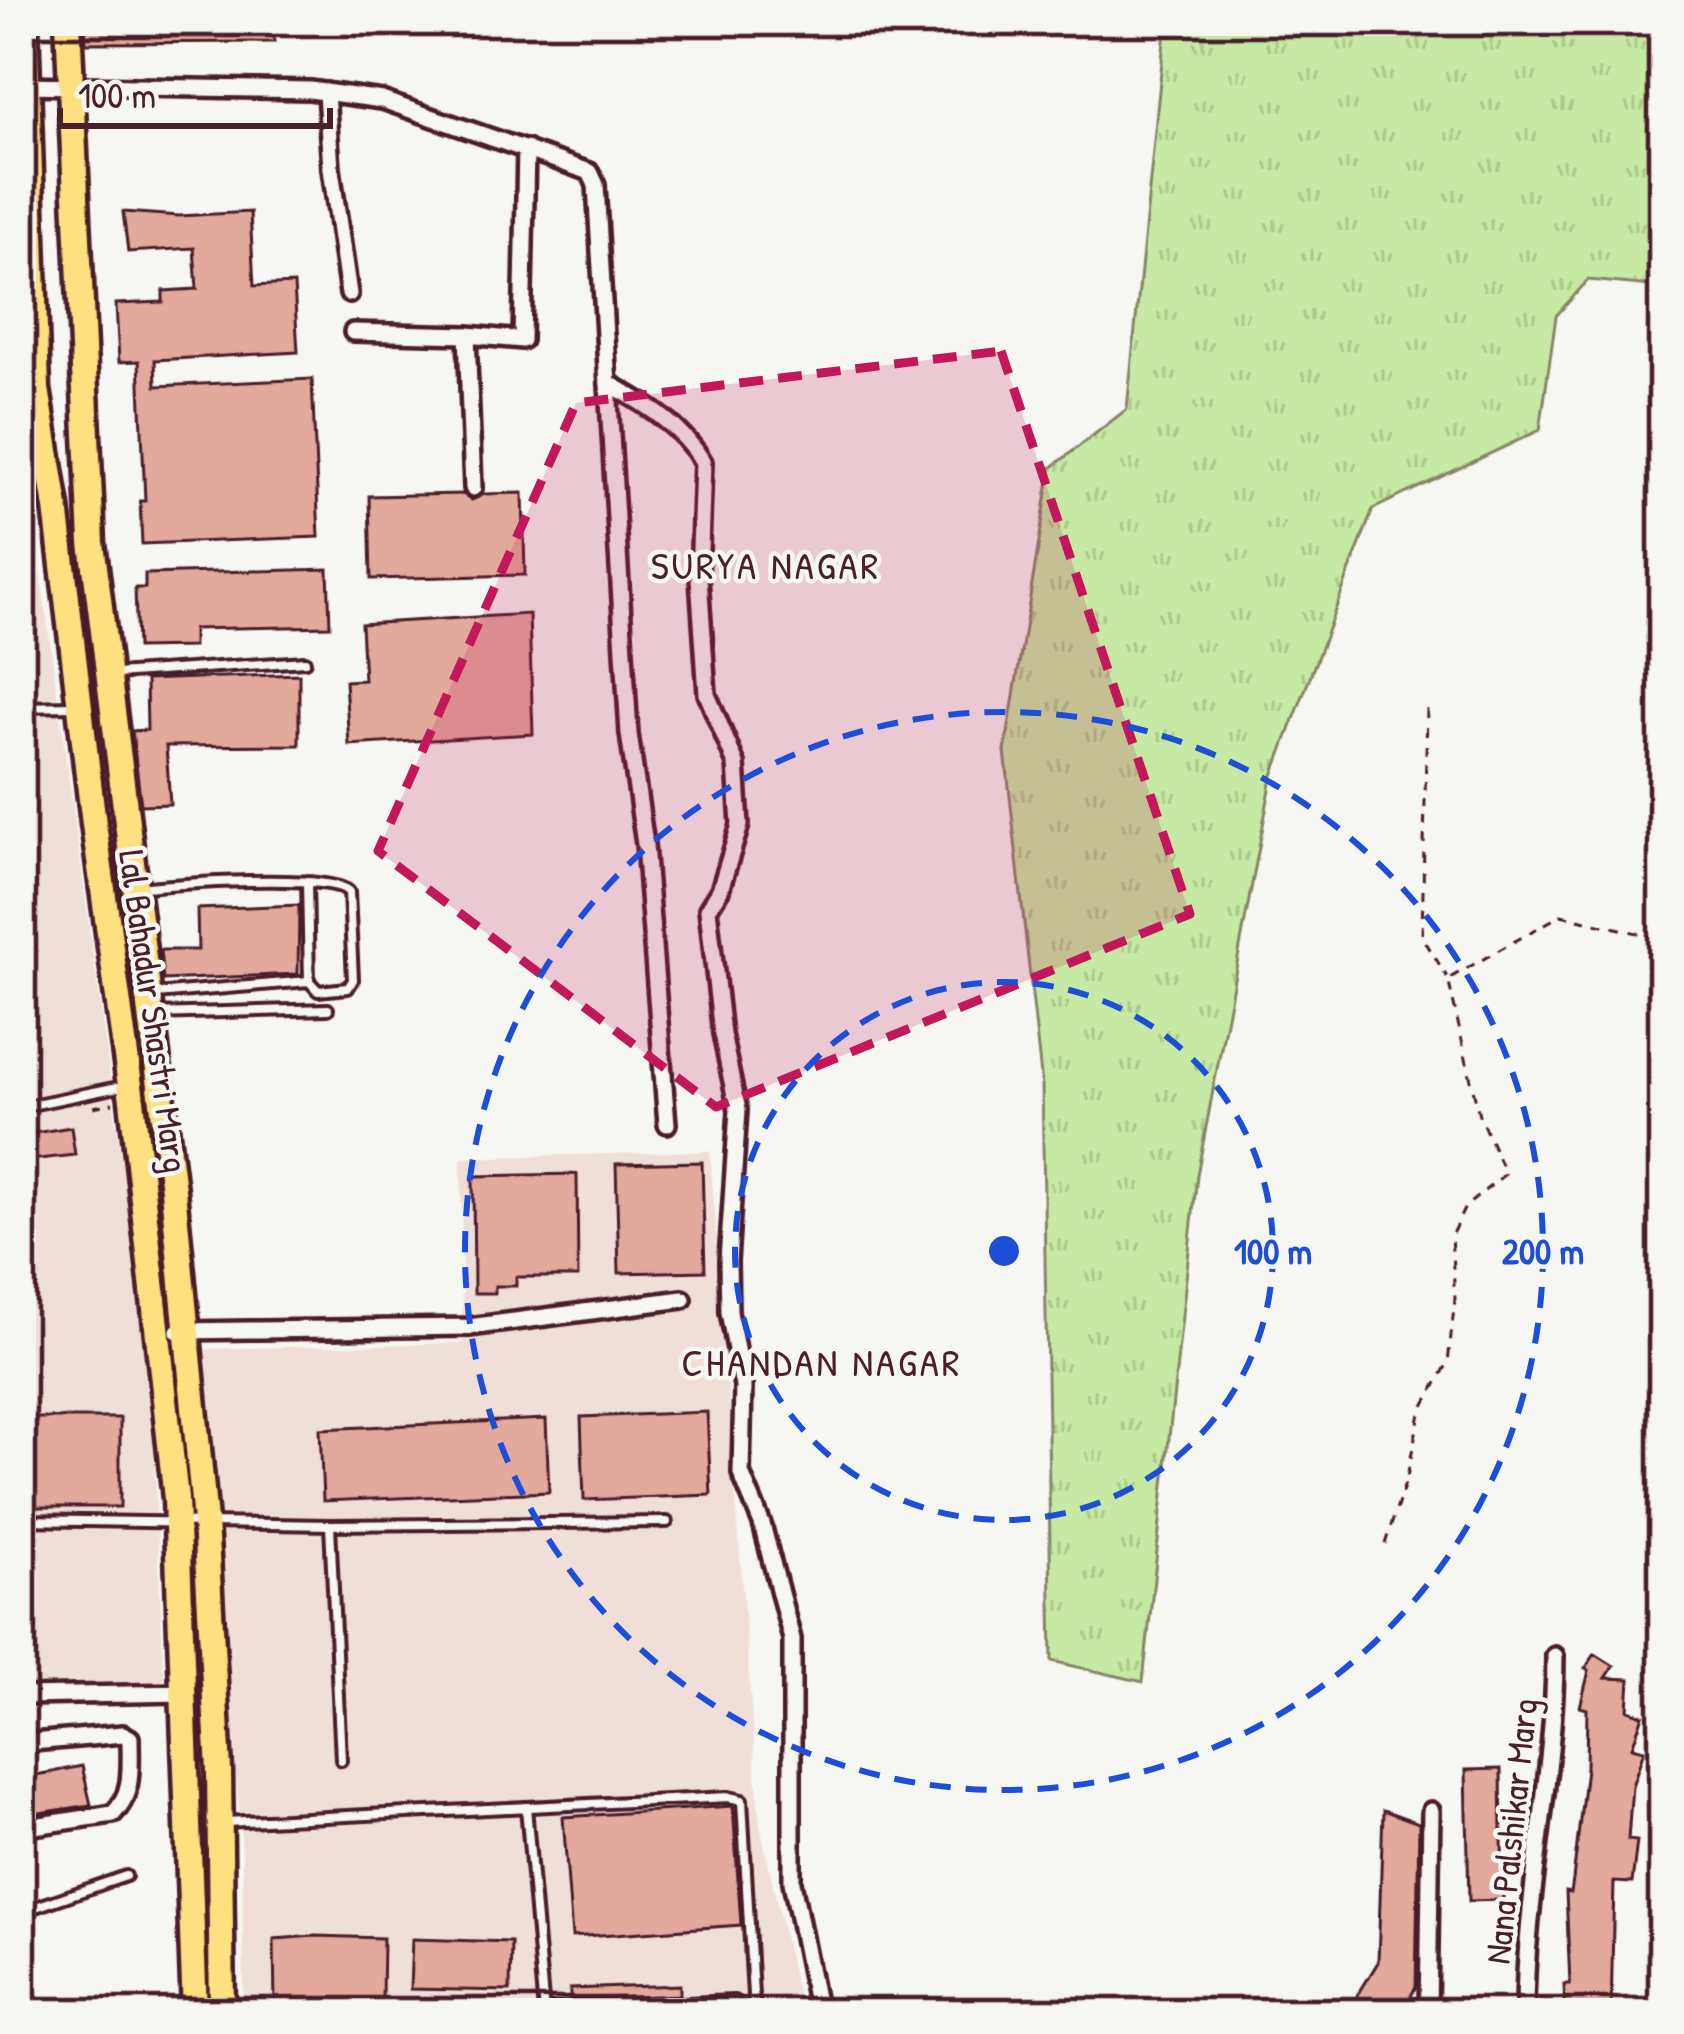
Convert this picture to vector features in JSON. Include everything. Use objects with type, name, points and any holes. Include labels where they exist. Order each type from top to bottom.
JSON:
[{"type":"main road","name":"Lal Bahadur Shastri Marg","points":[[26,21],[29,388],[43,426],[130,1085],[176,1499],[195,2013]]},
{"type":"main road","name":"Lal Bahadur Shastri Marg","points":[[68,21],[92,543],[173,1190],[205,1521],[220,1822],[222,2013]]},
{"type":"main road","points":[[43,426],[87,426]]},
{"type":"main road","points":[[115,972],[146,968]]},
{"type":"street","points":[[24,85],[326,92],[382,100],[590,172],[596,185],[628,734],[645,844],[668,1124]]},
{"type":"street","points":[[326,92],[331,169],[349,294]]},
{"type":"street","points":[[353,332],[522,340],[526,149]]},
{"type":"street","points":[[467,335],[473,488]]},
{"type":"street","points":[[608,383],[649,406],[696,449],[703,462],[699,578],[707,694],[736,764],[740,825],[720,890],[708,909],[722,1034],[738,1110],[729,1312],[742,1386],[741,1473],[762,1524],[792,1639],[792,1882],[818,2013]]},
{"type":"street","points":[[158,1332],[469,1327],[683,1299]]},
{"type":"street","name":"Nana Palshikar Marg","points":[[1525,2013],[1525,1943],[1555,1698],[1555,1656]]},
{"type":"street","points":[[21,1696],[185,1693]]},
{"type":"street","points":[[21,1743],[123,1734],[130,1738],[127,1796],[113,1814],[21,1828]]},
{"type":"street","points":[[1428,2013],[1431,1811]]},
{"type":"lane","points":[[108,674],[305,661]]},
{"type":"lane","points":[[21,707],[80,706]]},
{"type":"lane","points":[[136,888],[307,880],[337,882],[349,892],[353,980],[348,988],[318,992],[309,981],[307,880]]},
{"type":"lane","points":[[150,1004],[309,981]]},
{"type":"lane","points":[[150,1004],[328,1009]]},
{"type":"lane","points":[[21,1107],[130,1085]]},
{"type":"lane","points":[[21,1520],[330,1525],[667,1522]]},
{"type":"lane","points":[[330,1525],[340,1760]]},
{"type":"lane","points":[[220,1822],[742,1800],[754,2013]]},
{"type":"lane","points":[[526,1807],[544,2011],[734,2001]]},
{"type":"lane","points":[[21,1912],[126,1876]]},
{"type":"path","points":[[1385,1544],[1407,1478],[1420,1413],[1448,1363],[1455,1299],[1451,1236],[1465,1207],[1505,1174],[1479,1115],[1448,979],[1422,936],[1426,709]]},
{"type":"path","points":[[1448,979],[1561,915],[1663,939]]},
{"type":"highlighted area","points":[[1001,351],[1190,914],[716,1107],[378,851],[576,403]]},
{"type":"shaded area","points":[[21,431],[150,1368],[165,1702],[21,1710]]},
{"type":"shaded area","points":[[710,1151],[760,1826],[801,2013],[244,2013],[242,1851],[204,1349],[463,1343],[461,1158]]},
{"type":"green space","points":[[1166,21],[1663,21],[1663,287],[1588,280],[1556,316],[1540,430],[1373,509],[1272,778],[1197,1175],[1143,1682],[1052,1661],[1042,1085],[1005,751],[1051,468],[1127,409]]},
{"type":"building","points":[[85,21],[273,21],[274,42],[86,43]]},
{"type":"building","points":[[123,212],[179,216],[250,212],[254,286],[294,284],[298,352],[155,360],[156,386],[312,379],[319,537],[142,544],[140,501],[145,501],[139,361],[119,362],[116,304],[163,302],[163,291],[197,289],[194,248],[128,252]]},
{"type":"building","points":[[523,493],[525,575],[371,579],[369,496],[463,494],[472,500],[483,494]]},
{"type":"building","points":[[328,569],[330,626],[193,629],[193,647],[137,648],[135,588],[145,588],[145,574]]},
{"type":"building","points":[[529,614],[533,734],[349,745],[345,681],[364,680],[361,624]]},
{"type":"building","points":[[299,674],[299,745],[166,746],[170,804],[141,805],[132,731],[147,730],[146,680]]},
{"type":"building","points":[[299,905],[298,974],[163,980],[160,950],[198,950],[197,909]]},
{"type":"building","points":[[71,1127],[75,1155],[21,1161],[21,1139],[28,1134]]},
{"type":"building","points":[[702,1162],[705,1271],[619,1273],[616,1164]]},
{"type":"building","points":[[577,1174],[578,1277],[516,1277],[516,1286],[474,1293],[473,1176]]},
{"type":"building","points":[[707,1412],[711,1495],[584,1500],[581,1417]]},
{"type":"building","points":[[21,1418],[120,1418],[120,1507],[21,1507]]},
{"type":"building","points":[[546,1419],[549,1492],[323,1501],[320,1429]]},
{"type":"building","points":[[1595,1654],[1614,1666],[1606,1678],[1630,1679],[1628,1710],[1643,1715],[1632,1747],[1644,1750],[1632,1786],[1628,1840],[1637,1841],[1632,1883],[1614,1882],[1611,2013],[1565,2011],[1564,1984],[1570,1984],[1566,1892],[1571,1893],[1586,1768],[1587,1709],[1580,1707],[1589,1671],[1585,1669]]},
{"type":"building","points":[[82,1766],[91,1805],[26,1815],[21,1778]]},
{"type":"building","points":[[1501,1769],[1503,1900],[1469,1901],[1466,1770]]},
{"type":"building","points":[[733,1806],[741,1925],[572,1937],[563,1817]]},
{"type":"building","points":[[1383,1810],[1419,1823],[1416,1986],[1403,2013],[1347,2013],[1378,1962]]},
{"type":"building","points":[[383,1938],[382,2002],[301,2000],[301,2005],[275,2006],[274,1939]]},
{"type":"building","points":[[412,1939],[511,1942],[510,1991],[410,1989]]},
{"type":"building","points":[[680,1985],[680,1995],[570,2000],[570,1989]]},
{"type":"district","name":"SURYA NAGAR","points":[[766,564]]},
{"type":"district","name":"CHANDAN NAGAR","points":[[822,1361]]}]
